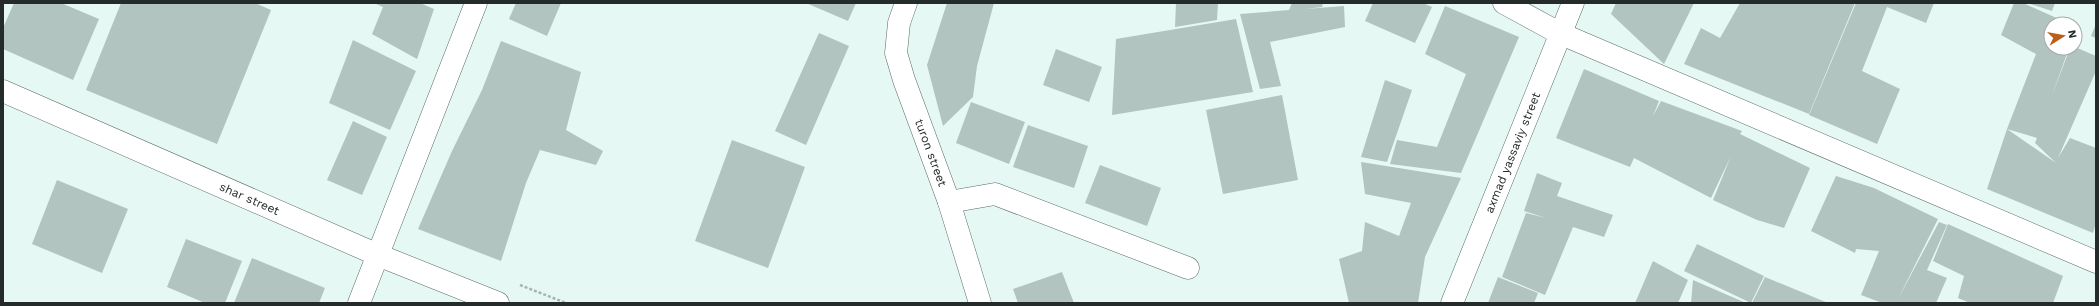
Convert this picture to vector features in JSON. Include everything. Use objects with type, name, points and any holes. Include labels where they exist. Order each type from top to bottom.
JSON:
[{"type":"street","points":[[359,303],[476,3]]},
{"type":"street","name":"turon street","points":[[906,3],[899,23],[896,53],[904,80],[949,202],[980,303]]},
{"type":"street","points":[[1504,3],[1560,33],[2096,262]]},
{"type":"street","name":"axmad yassaviy street","points":[[1452,303],[1572,3]]},
{"type":"street","name":"shar street","points":[[3,91],[378,255],[498,303]]},
{"type":"street","points":[[949,202],[995,194],[1188,268]]},
{"type":"building","points":[[14,3],[61,3],[99,19],[73,80],[3,49],[3,28]]},
{"type":"building","points":[[121,3],[255,3],[271,10],[217,144],[86,90]]},
{"type":"building","points":[[374,3],[420,3],[434,9],[417,59],[372,34],[383,7]]},
{"type":"building","points":[[516,3],[561,3],[547,36],[509,19]]},
{"type":"building","points":[[806,3],[856,3],[848,21]]},
{"type":"building","points":[[947,3],[994,3],[977,66],[973,97],[943,126],[927,65]]},
{"type":"building","points":[[1176,3],[1218,3],[1217,20],[1175,27]]},
{"type":"building","points":[[1292,3],[1323,3],[1322,7],[1305,9],[1344,6],[1345,27],[1270,42],[1281,86],[1260,89],[1240,14],[1289,10]]},
{"type":"building","points":[[1373,3],[1423,3],[1432,7],[1415,43],[1365,21]]},
{"type":"building","points":[[1616,3],[1694,3],[1664,64],[1611,14]]},
{"type":"building","points":[[1740,3],[1855,3],[1809,114],[1684,64],[1701,28],[1720,38]]},
{"type":"building","points":[[1856,3],[1934,3],[1926,23],[1887,7],[1862,71],[1900,89],[1877,144],[1809,115]]},
{"type":"building","points":[[2014,3],[2023,3],[2052,16],[2043,16],[2043,56],[2066,56],[2051,98],[2067,56],[2083,56],[2083,50],[2096,56],[2096,71],[2058,158],[2070,138],[2096,148],[2096,223],[2093,233],[1987,189],[2007,129],[2036,54],[2001,35]],"holes":[[[2007,129],[2037,138],[2035,143],[2056,163]]]},
{"type":"building","points":[[2027,3],[2055,3],[2052,11]]},
{"type":"building","points":[[1445,6],[1519,37],[1461,173],[1390,164],[1397,140],[1437,147],[1466,74],[1425,54]]},
{"type":"building","points":[[1236,19],[1253,92],[1112,115],[1116,39]]},
{"type":"building","points":[[2096,24],[2096,38],[2091,36]]},
{"type":"building","points":[[819,33],[849,46],[806,145],[775,131]]},
{"type":"building","points":[[353,40],[416,71],[390,130],[329,103]]},
{"type":"building","points":[[501,41],[581,72],[566,130],[603,151],[596,165],[540,150],[526,183],[501,261],[418,229],[452,151],[482,90]]},
{"type":"building","points":[[1056,49],[1102,67],[1089,102],[1043,85]]},
{"type":"building","points":[[1584,69],[1659,101],[1653,116],[1661,101],[1742,131],[1740,134],[1810,168],[1784,228],[1757,220],[1713,200],[1731,156],[1711,198],[1634,158],[1630,167],[1556,138]]},
{"type":"building","points":[[1385,80],[1412,90],[1387,162],[1361,157]]},
{"type":"building","points":[[1282,95],[1298,180],[1223,194],[1206,110]]},
{"type":"building","points":[[971,102],[1025,122],[1009,164],[956,143]]},
{"type":"building","points":[[353,121],[387,137],[362,195],[327,180]]},
{"type":"building","points":[[1028,125],[1088,146],[1074,188],[1013,167]]},
{"type":"building","points":[[732,140],[805,167],[768,268],[695,241]]},
{"type":"building","points":[[1361,162],[1461,178],[1425,257],[1418,303],[1349,303],[1339,259],[1362,251],[1365,222],[1399,236],[1411,203],[1365,194]]},
{"type":"building","points":[[1100,165],[1161,188],[1147,226],[1085,203]]},
{"type":"building","points":[[1537,173],[1562,183],[1557,196],[1613,215],[1604,237],[1573,227],[1545,295],[1502,277],[1526,213],[1546,218],[1524,211]]},
{"type":"building","points":[[1836,176],[1874,188],[1938,219],[1897,301],[1939,222],[1947,225],[1927,270],[1947,278],[1936,303],[1882,303],[1861,295],[1879,251],[1856,249],[1855,253],[1811,231]]},
{"type":"building","points":[[57,180],[128,209],[102,273],[32,244]]},
{"type":"building","points":[[1948,224],[2063,276],[2053,303],[1970,303],[1958,298],[1964,276],[1933,261]]},
{"type":"building","points":[[186,239],[242,261],[225,303],[205,303],[167,287]]},
{"type":"building","points":[[1697,244],[1764,276],[1751,303],[1684,271]]},
{"type":"building","points":[[252,258],[325,288],[319,303],[234,303]]},
{"type":"building","points":[[1653,261],[1688,280],[1678,303],[1635,303]]},
{"type":"building","points":[[1062,272],[1074,303],[1018,303],[1013,289]]},
{"type":"building","points":[[1498,277],[1538,293],[1534,303],[1488,303]]},
{"type":"building","points":[[1765,277],[1828,303],[1752,303]]},
{"type":"building","points":[[1693,280],[1746,303],[1691,303]]}]
